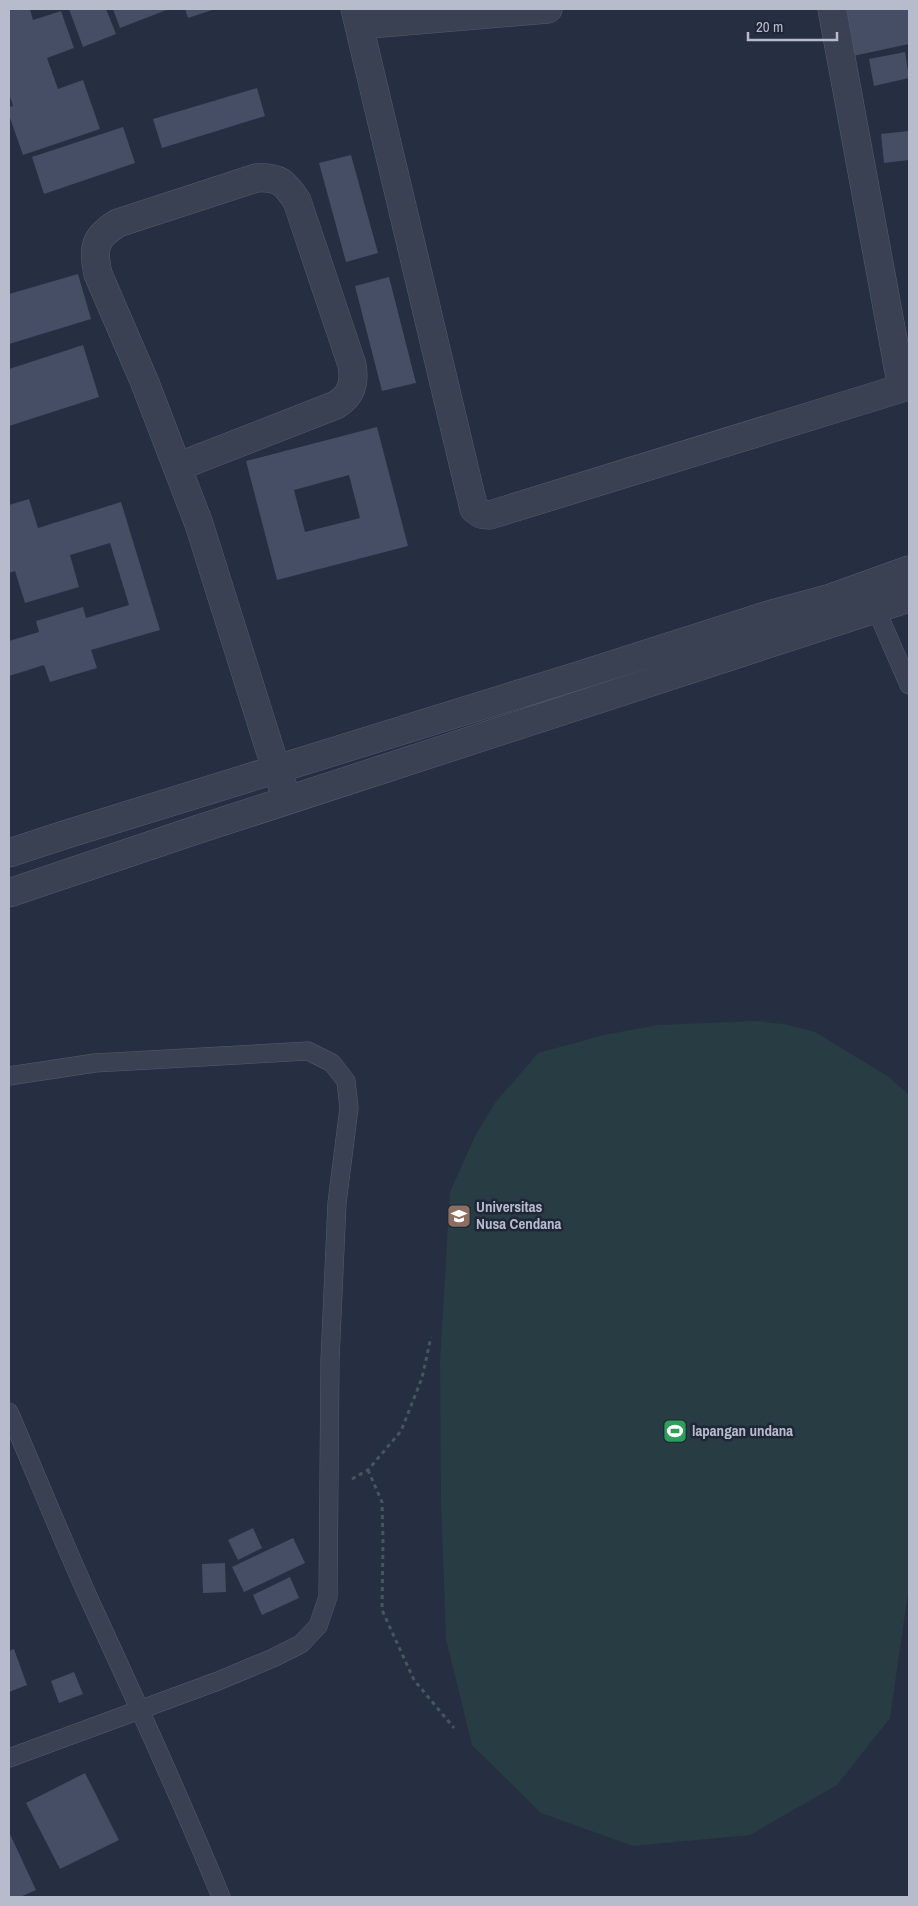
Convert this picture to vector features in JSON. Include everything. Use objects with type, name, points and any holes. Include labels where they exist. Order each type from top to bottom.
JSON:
[{"type":"street","points":[[548,9],[357,17],[474,509],[481,514],[490,515],[902,388],[832,9]]},
{"type":"street","points":[[177,467],[336,405],[345,400],[351,391],[354,380],[352,365],[297,201],[288,187],[278,179],[256,178],[118,223],[106,230],[96,245],[95,258],[98,274],[146,383],[177,467],[199,524],[276,769],[288,800]]},
{"type":"street","points":[[9,853],[772,614],[831,598],[900,572],[896,603],[288,800],[9,893]]},
{"type":"lane","points":[[896,603],[909,685]]},
{"type":"lane","points":[[9,1076],[95,1063],[308,1051],[332,1063],[346,1080],[349,1108],[337,1202],[330,1360],[328,1597],[318,1626],[301,1644],[273,1658],[140,1710],[9,1758]]},
{"type":"lane","points":[[9,1412],[95,1613],[124,1673],[221,1897]]},
{"type":"path","points":[[328,1492],[368,1470],[401,1431],[422,1378],[431,1337]]},
{"type":"path","points":[[368,1470],[382,1502],[382,1610],[414,1680],[454,1728]]},
{"type":"shaded area","name":"lapangan undana","points":[[756,1021],[783,1024],[815,1032],[889,1077],[909,1095],[909,1586],[890,1718],[837,1785],[750,1835],[633,1846],[541,1813],[472,1745],[446,1639],[441,1502],[440,1361],[450,1192],[476,1134],[495,1103],[538,1053],[604,1035],[658,1025]]},
{"type":"building","points":[[9,9],[30,9],[33,20],[61,11],[74,48],[47,58],[58,89],[83,80],[100,129],[23,155],[9,115],[9,107],[13,106],[9,93]]},
{"type":"building","points":[[69,9],[106,9],[116,34],[83,47]]},
{"type":"building","points":[[113,9],[169,9],[120,28]]},
{"type":"building","points":[[185,9],[215,9],[188,18]]},
{"type":"building","points":[[843,9],[909,9],[909,44],[853,56]]},
{"type":"building","points":[[905,52],[909,78],[874,86],[869,59]]},
{"type":"building","points":[[257,88],[265,116],[162,148],[153,119]]},
{"type":"building","points":[[123,127],[135,163],[44,194],[32,157]]},
{"type":"building","points":[[909,131],[909,160],[884,163],[881,134]]},
{"type":"building","points":[[351,155],[378,253],[346,262],[319,163]]},
{"type":"building","points":[[78,274],[91,319],[9,344],[9,294]]},
{"type":"building","points":[[389,277],[416,383],[382,391],[355,286]]},
{"type":"building","points":[[83,345],[99,397],[9,426],[9,369]]},
{"type":"building","points":[[377,427],[408,546],[277,580],[246,461]],"holes":[[[349,475],[360,518],[305,532],[294,490]]]},
{"type":"building","points":[[29,499],[38,528],[121,502],[160,630],[91,650],[97,668],[50,682],[44,665],[9,676],[9,641],[39,632],[36,621],[83,607],[86,618],[129,605],[110,543],[70,555],[79,587],[25,603],[15,571],[9,573],[9,505]]},
{"type":"building","points":[[253,1528],[262,1548],[238,1560],[228,1540]]},
{"type":"building","points":[[293,1538],[305,1563],[244,1592],[232,1567]]},
{"type":"building","points":[[225,1563],[226,1592],[203,1593],[202,1564]]},
{"type":"building","points":[[290,1577],[299,1598],[262,1615],[253,1595]]},
{"type":"building","points":[[14,1649],[27,1685],[9,1692],[9,1651]]},
{"type":"building","points":[[74,1672],[83,1694],[59,1703],[51,1681]]},
{"type":"building","points":[[85,1773],[119,1840],[60,1869],[26,1803]]},
{"type":"building","points":[[9,1832],[36,1890],[20,1897],[9,1897]]},
{"type":"place","name":"Universitas Nusa Cendana","points":[[459,1216]]},
{"type":"place","name":"lapangan undana","points":[[675,1431]]}]
